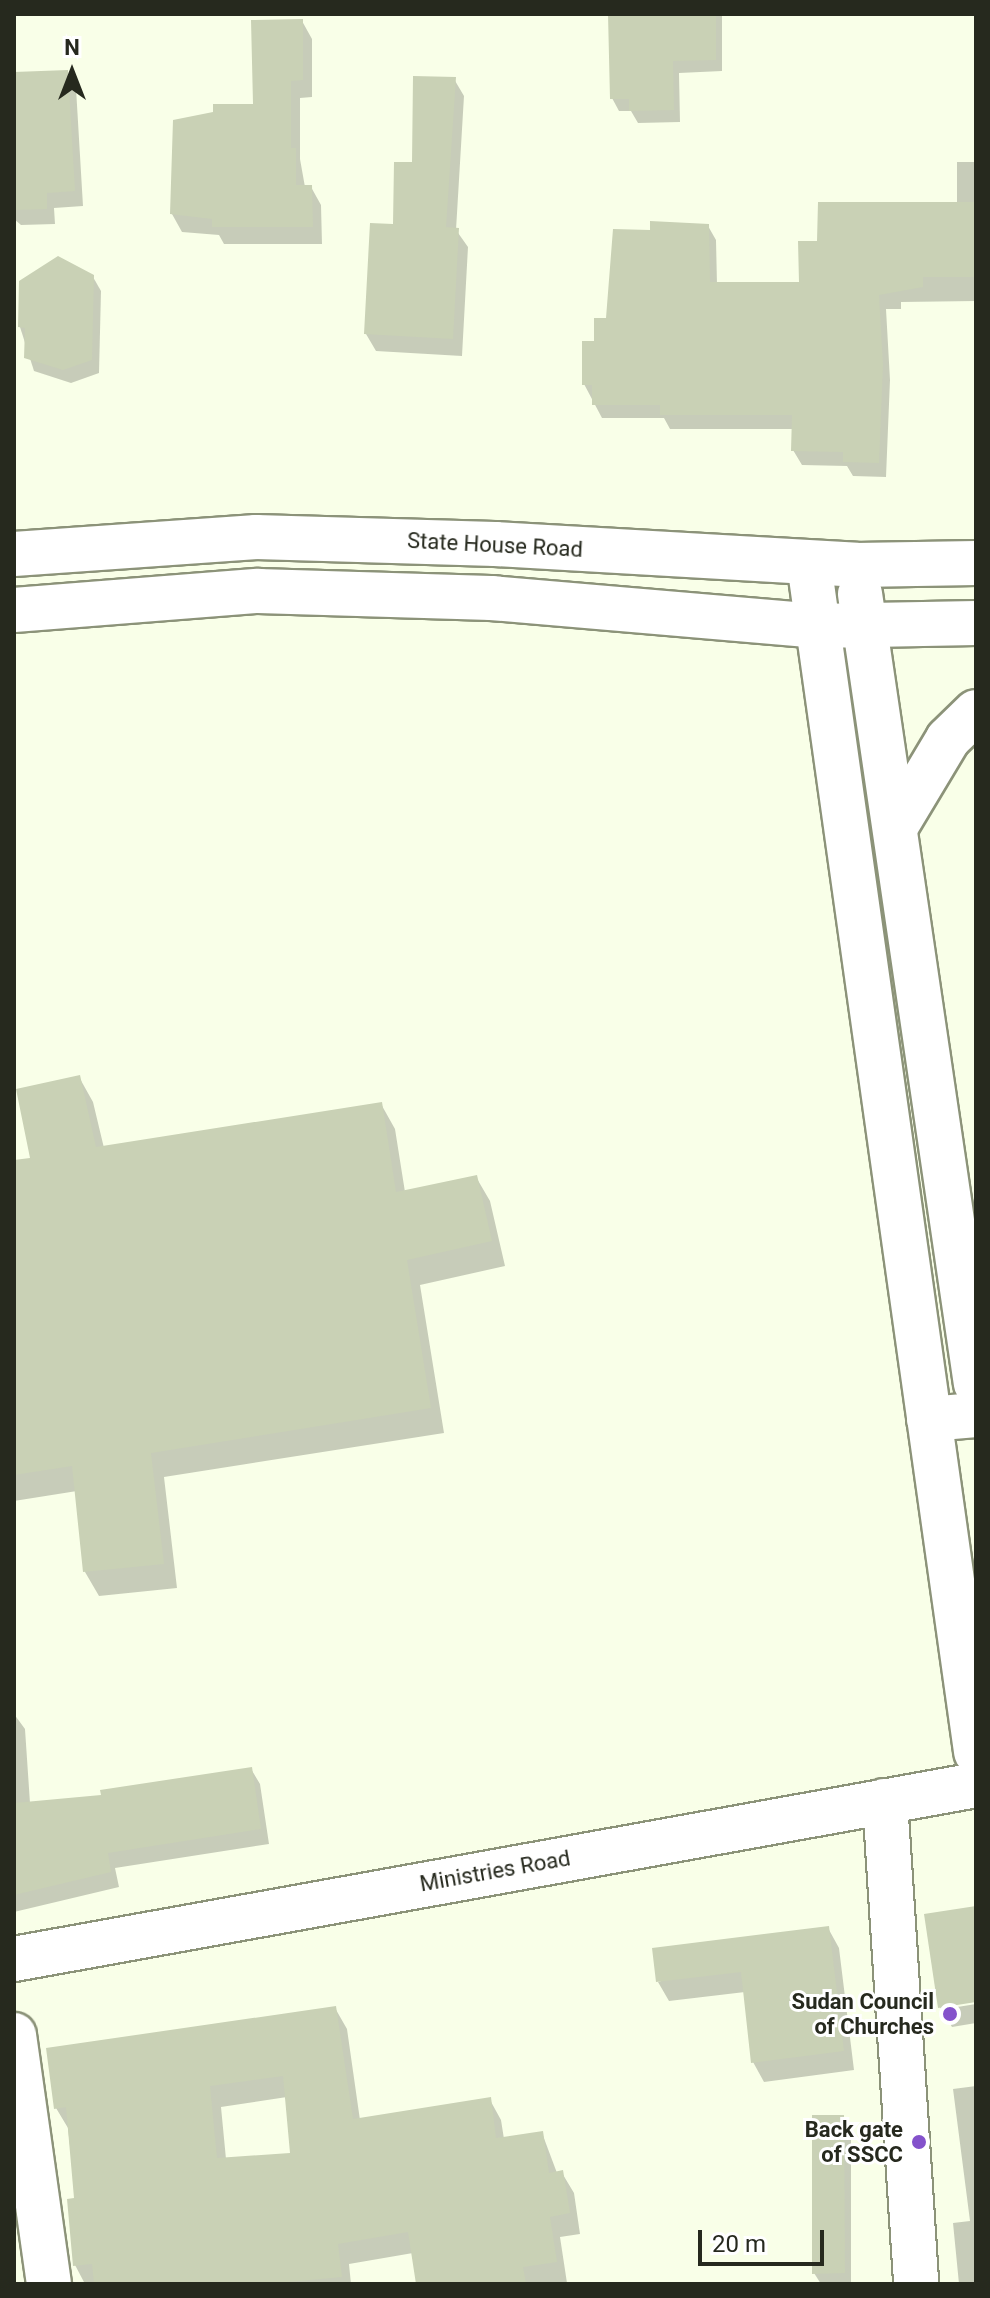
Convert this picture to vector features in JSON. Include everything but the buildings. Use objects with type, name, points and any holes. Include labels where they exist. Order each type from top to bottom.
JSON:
[{"type":"main road","name":"State House Road","points":[[14,554],[256,537],[495,544],[856,565],[976,563]]},
{"type":"main road","points":[[491,598],[495,544]]},
{"type":"main road","points":[[809,563],[976,1752]]},
{"type":"main road","points":[[856,565],[976,1384]]},
{"type":"main road","points":[[14,610],[258,591],[491,598],[817,626],[976,623]]},
{"type":"main road","points":[[896,826],[948,739],[976,712]]},
{"type":"main road","points":[[929,1419],[976,1415]]},
{"type":"main road","name":"Ministries Road","points":[[14,1959],[976,1785]]},
{"type":"main road","points":[[885,1801],[916,2284]]},
{"type":"main road","points":[[14,2035],[49,2284]]},
{"type":"place","name":"Sudan Council of Churches","points":[[950,2014]]},
{"type":"place","name":"Back gate of SSCC","points":[[919,2142]]}]
